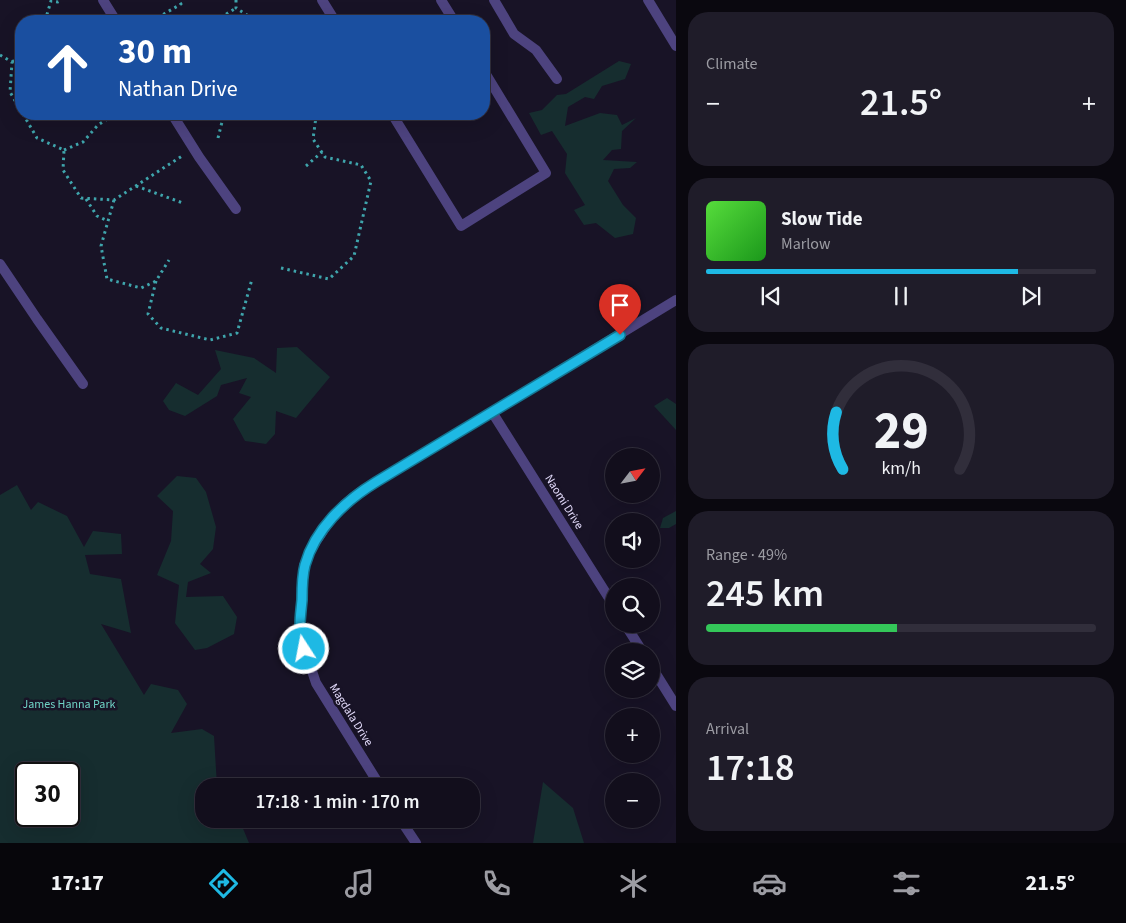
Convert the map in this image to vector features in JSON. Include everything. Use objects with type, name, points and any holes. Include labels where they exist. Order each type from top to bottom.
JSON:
[{"type":"street","points":[[103,0],[112,15]]},
{"type":"street","points":[[322,0],[332,15]]},
{"type":"street","points":[[441,0],[450,15]]},
{"type":"street","points":[[494,0],[514,34],[536,50],[557,79]]},
{"type":"street","points":[[648,0],[676,46]]},
{"type":"street","points":[[396,120],[461,226],[546,174],[490,81]]},
{"type":"street","points":[[176,120],[236,209]]},
{"type":"street","points":[[0,264],[83,384]]},
{"type":"street","points":[[492,412],[676,300]]},
{"type":"street","name":"Magdala Drive","points":[[375,778],[316,683],[299,632],[304,566],[311,549],[321,533],[345,504],[376,482],[492,412]]},
{"type":"street","name":"Naomi Drive","points":[[492,412],[605,592]]},
{"type":"street","points":[[660,680],[676,706]]},
{"type":"street","points":[[406,828],[416,843]]},
{"type":"path","points":[[47,15],[51,1],[58,2],[62,0]]},
{"type":"path","points":[[162,15],[181,4],[178,0]]},
{"type":"path","points":[[236,0],[236,8]]},
{"type":"path","points":[[225,15],[236,8]]},
{"type":"path","points":[[236,8],[247,15]]},
{"type":"path","points":[[0,55],[12,62]]},
{"type":"path","points":[[12,62],[10,92],[15,100]]},
{"type":"path","points":[[27,120],[37,138],[64,150],[83,142],[98,125],[105,120]]},
{"type":"path","points":[[218,138],[222,120]]},
{"type":"path","points":[[281,268],[329,279],[354,256],[371,181],[361,164],[325,157],[313,139],[316,120]]},
{"type":"path","points":[[64,150],[63,170],[81,198],[86,199],[114,200],[182,156]]},
{"type":"path","points":[[306,166],[322,152]]},
{"type":"path","points":[[136,186],[183,203]]},
{"type":"path","points":[[86,199],[97,216],[108,221]]},
{"type":"path","points":[[114,200],[101,246],[107,279],[141,288],[156,282]]},
{"type":"path","points":[[169,260],[156,282],[148,314],[161,328],[210,340],[237,333],[252,279]]},
{"type":"green space","points":[[619,61],[631,64],[625,79],[602,86],[594,99],[585,97],[568,107],[565,126],[600,113],[617,115],[622,125],[636,118],[622,131],[621,149],[612,150],[603,160],[637,162],[630,168],[614,169],[608,181],[623,205],[636,218],[633,234],[615,238],[596,223],[584,225],[574,210],[585,205],[565,173],[567,154],[552,131],[541,135],[529,113],[542,110],[557,95],[566,94]]},
{"type":"green space","points":[[297,347],[330,377],[296,418],[276,411],[275,434],[266,444],[245,441],[233,419],[251,397],[239,393],[247,378],[221,385],[217,396],[185,416],[169,410],[163,401],[176,383],[198,395],[221,369],[215,350],[254,358],[276,373],[277,348]]},
{"type":"green space","points":[[667,398],[676,404],[676,430],[654,406]]},
{"type":"green space","points":[[177,476],[196,478],[206,492],[216,527],[213,549],[200,564],[211,573],[188,582],[186,597],[223,596],[237,617],[234,634],[207,648],[195,650],[175,623],[179,585],[157,575],[171,541],[173,511],[157,496]]},
{"type":"green space","name":"James Hanna Park","points":[[17,485],[31,510],[38,502],[67,516],[84,547],[93,531],[121,534],[122,554],[85,555],[90,574],[121,579],[131,633],[101,624],[144,695],[151,684],[178,690],[187,704],[171,733],[202,729],[214,736],[217,778],[195,778],[195,828],[243,828],[249,843],[0,843],[0,495]]},
{"type":"green space","points":[[676,511],[676,524],[669,528],[660,528],[663,518]]},
{"type":"green space","points":[[543,782],[573,808],[584,843],[533,843]]},
{"type":"route","points":[[304,649],[299,632],[304,566],[311,549],[321,533],[345,504],[376,482],[620,335]]}]
